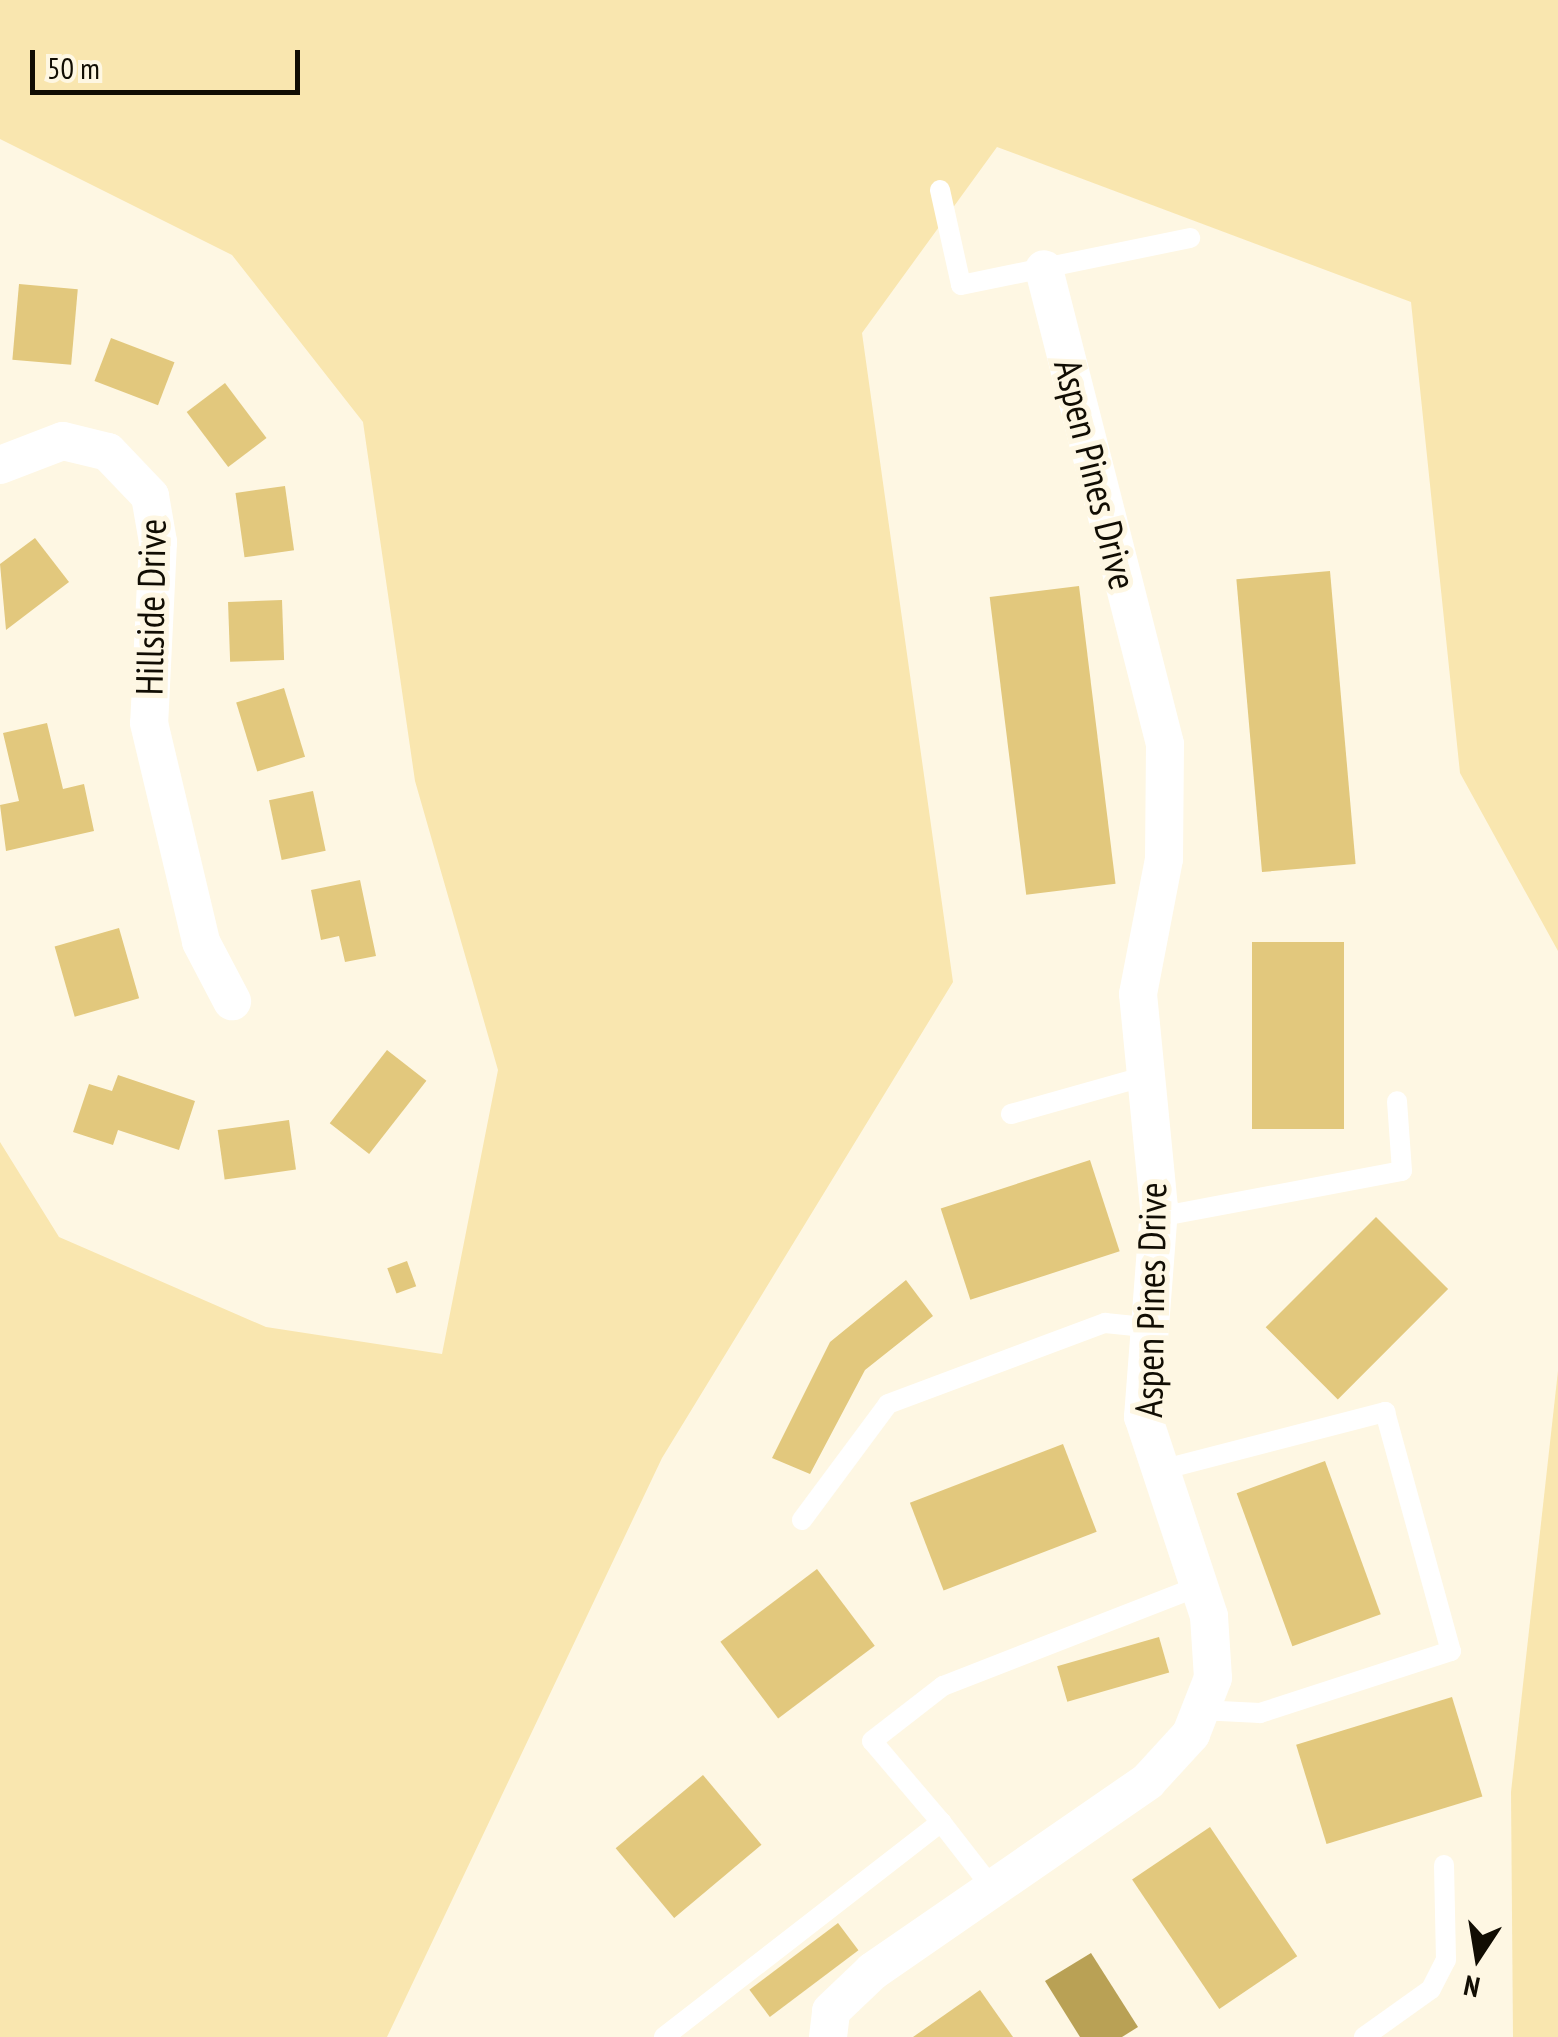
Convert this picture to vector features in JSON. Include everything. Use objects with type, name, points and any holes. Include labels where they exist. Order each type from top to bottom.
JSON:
[{"type":"street","name":"Aspen Pines Drive","points":[[828,2037],[832,2011],[874,1971],[1148,1782],[1200,1710],[1213,1678],[1199,1586],[1157,1472],[1142,1417],[1145,1327],[1158,1217],[1142,1077],[1138,994],[1164,859],[1165,744],[1044,269]]},
{"type":"street","name":"Hillside Drive","points":[[0,465],[63,441],[108,452],[150,496],[158,542],[149,724],[201,942],[232,1001]]},
{"type":"lane","points":[[940,190],[961,286],[1190,238]]},
{"type":"lane","points":[[1011,1114],[1142,1077]]},
{"type":"lane","points":[[1158,1217],[1402,1171],[1396,1101]]},
{"type":"lane","points":[[802,1520],[888,1404],[1105,1324],[1145,1327]]},
{"type":"lane","points":[[1157,1472],[1385,1412],[1451,1651],[1260,1713],[1200,1710]]},
{"type":"lane","points":[[993,1889],[872,1741],[943,1686],[1199,1586]]},
{"type":"lane","points":[[664,2037],[940,1822]]},
{"type":"lane","points":[[1364,2037],[1431,1988],[1446,1960],[1444,1865]]},
{"type":"shaded area","points":[[0,0],[1558,0],[1558,951],[1460,773],[1411,302],[997,147],[862,333],[953,982],[662,1458],[387,2037],[0,2037],[0,1142],[59,1237],[266,1327],[442,1354],[498,1070],[415,781],[363,422],[232,255],[0,139]]},
{"type":"shaded area","points":[[1558,1371],[1558,2037],[1513,2037],[1511,1792]]},
{"type":"shaded area","points":[[1091,1953],[1138,2027],[1122,2037],[1080,2037],[1045,1981]]},
{"type":"building","points":[[19,284],[78,289],[71,365],[12,360]]},
{"type":"building","points":[[111,338],[174,362],[158,405],[95,381]]},
{"type":"building","points":[[225,383],[267,438],[228,467],[187,412]]},
{"type":"building","points":[[285,486],[294,550],[245,557],[235,493]]},
{"type":"building","points":[[35,538],[69,582],[6,630],[0,564]]},
{"type":"building","points":[[1330,571],[1356,864],[1262,872],[1236,579]]},
{"type":"building","points":[[1079,586],[1116,884],[1026,895],[990,597]]},
{"type":"building","points":[[282,600],[284,660],[230,662],[228,602]]},
{"type":"building","points":[[284,688],[305,757],[257,771],[236,703]]},
{"type":"building","points":[[47,723],[63,789],[84,784],[94,831],[6,851],[0,805],[19,801],[3,733]]},
{"type":"building","points":[[313,791],[326,851],[282,860],[269,800]]},
{"type":"building","points":[[360,880],[376,956],[345,962],[339,936],[321,940],[311,890]]},
{"type":"building","points":[[119,928],[139,998],[75,1017],[55,946]]},
{"type":"building","points":[[1252,942],[1344,942],[1344,1129],[1252,1129]]},
{"type":"building","points":[[387,1050],[426,1081],[369,1154],[330,1123]]},
{"type":"building","points":[[118,1075],[195,1101],[179,1150],[118,1130],[113,1145],[73,1132],[89,1084],[112,1091]]},
{"type":"building","points":[[289,1120],[296,1170],[225,1180],[218,1130]]},
{"type":"building","points":[[1090,1160],[1120,1251],[970,1300],[941,1209]]},
{"type":"building","points":[[1376,1217],[1448,1289],[1338,1399],[1266,1327]]},
{"type":"building","points":[[407,1261],[416,1286],[397,1294],[387,1268]]},
{"type":"building","points":[[906,1280],[933,1316],[865,1370],[810,1474],[772,1458],[830,1342]]},
{"type":"building","points":[[1063,1444],[1097,1532],[944,1591],[910,1503]]},
{"type":"building","points":[[1325,1461],[1381,1614],[1292,1646],[1237,1493]]},
{"type":"building","points":[[817,1569],[875,1646],[778,1718],[720,1642]]},
{"type":"building","points":[[1159,1637],[1169,1673],[1067,1702],[1057,1666]]},
{"type":"building","points":[[1452,1697],[1482,1796],[1327,1844],[1296,1745]]},
{"type":"building","points":[[703,1775],[761,1845],[674,1918],[616,1848]]},
{"type":"building","points":[[1210,1827],[1297,1956],[1219,2009],[1132,1880]]},
{"type":"building","points":[[838,1923],[858,1950],[770,2017],[749,1990]]},
{"type":"building","points":[[980,1990],[1013,2037],[913,2037]]}]
